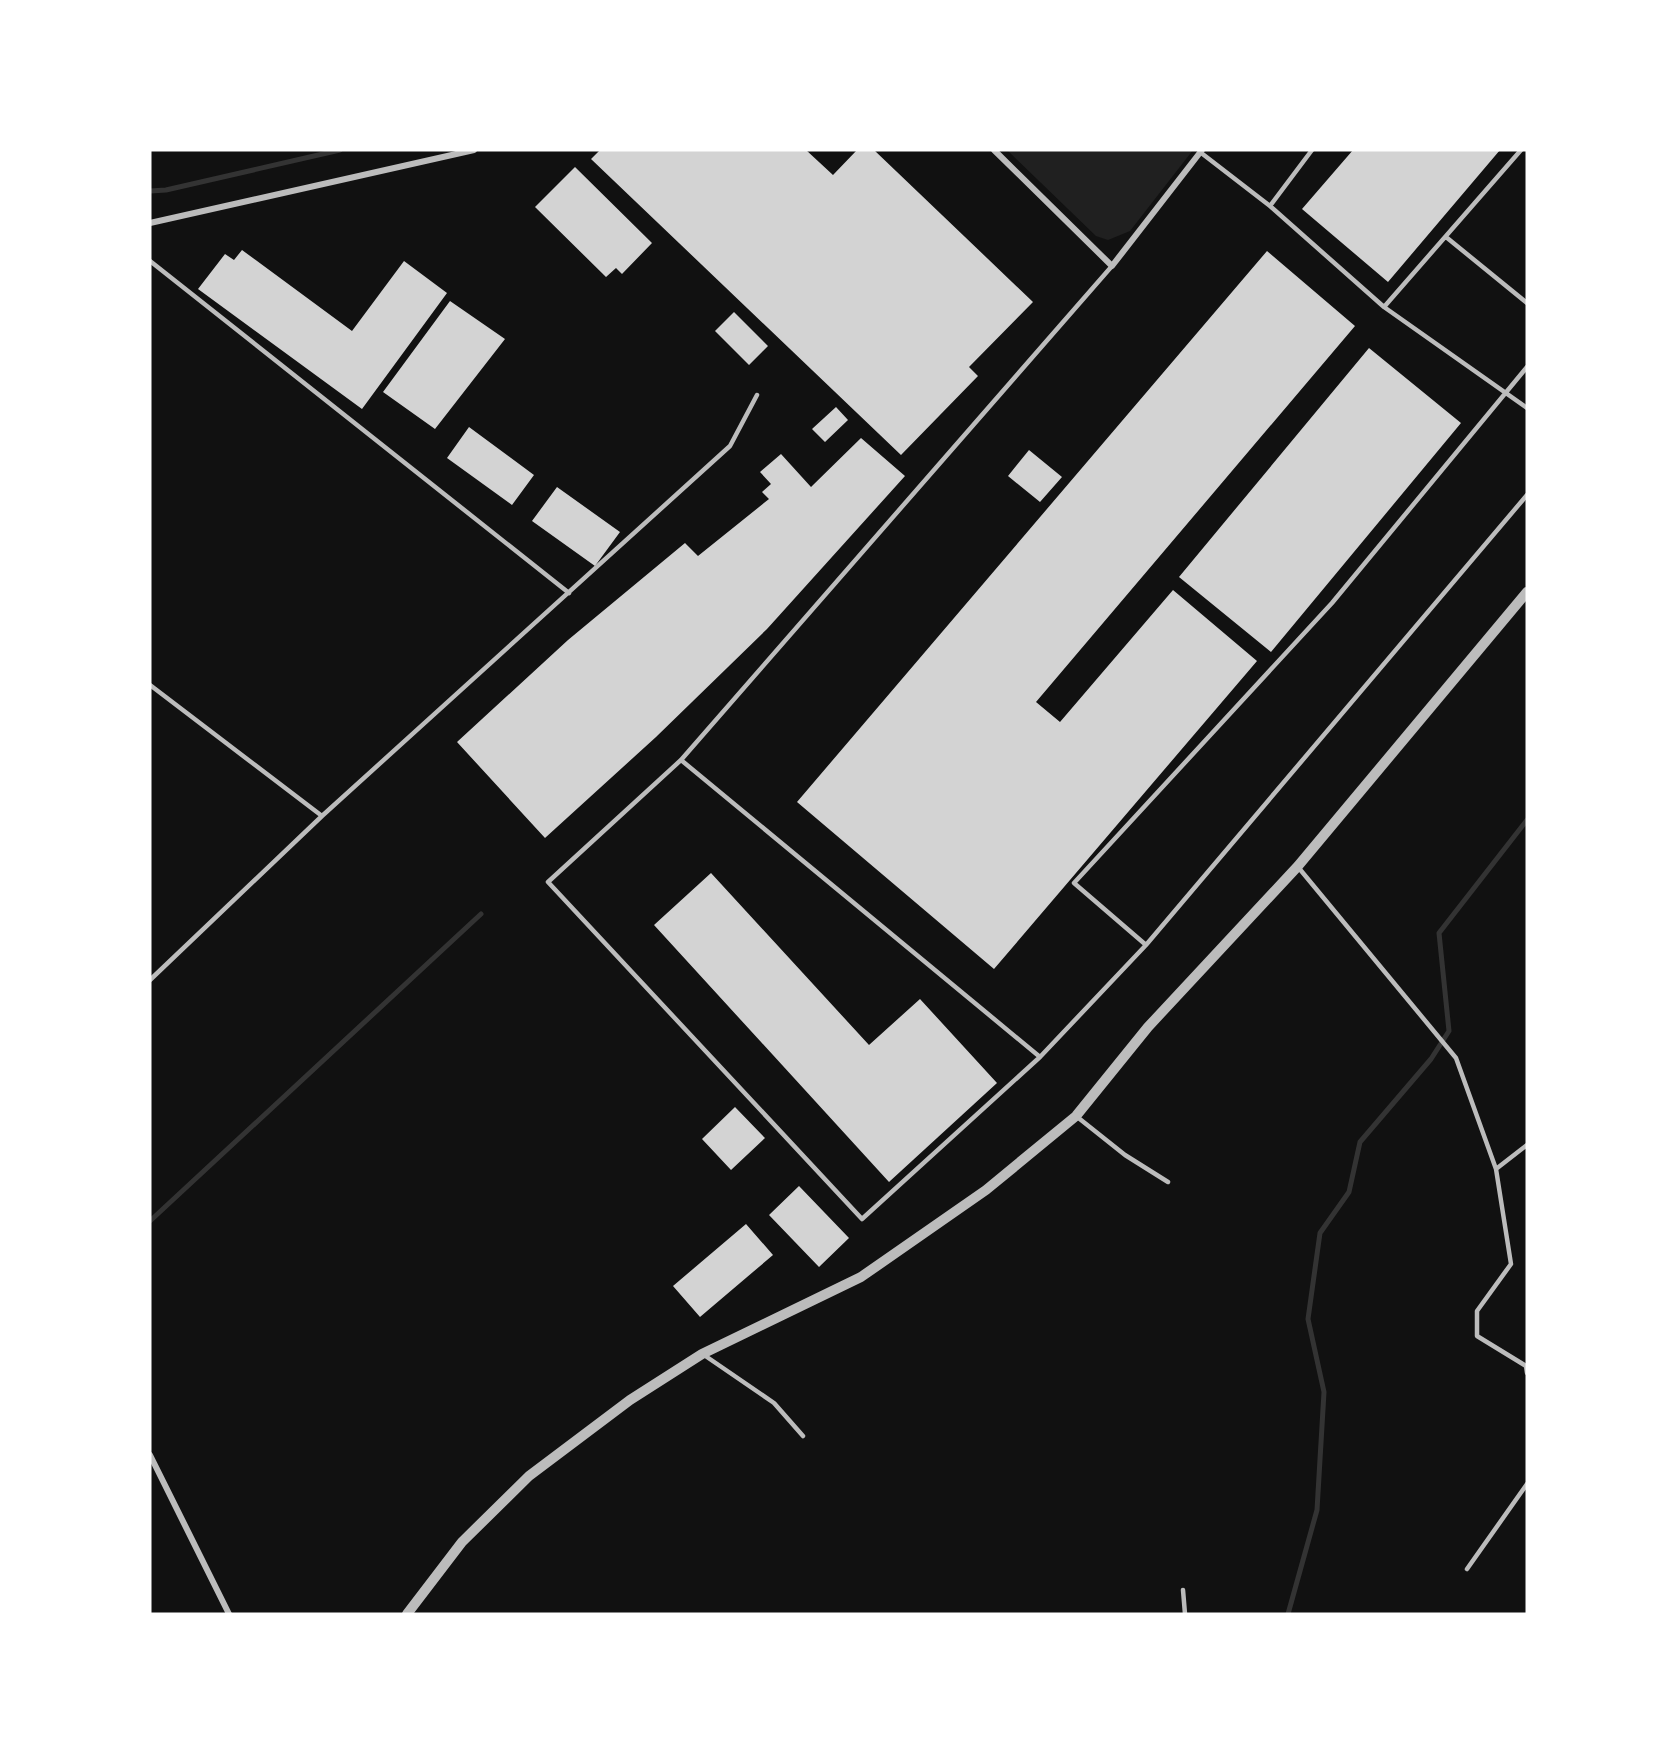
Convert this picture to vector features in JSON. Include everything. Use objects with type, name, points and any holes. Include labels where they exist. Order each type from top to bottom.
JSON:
[{"type":"street","points":[[150,223],[474,150]]},
{"type":"street","points":[[994,150],[1112,266],[1201,151]]},
{"type":"street","points":[[407,1614],[462,1542],[529,1476],[630,1400],[702,1354],[861,1277],[986,1190],[1076,1116],[1148,1027],[1298,866],[1525,597]]},
{"type":"street","points":[[150,1455],[229,1614]]},
{"type":"lane","points":[[1270,206],[1312,150]]},
{"type":"lane","points":[[1384,307],[1521,150]]},
{"type":"lane","points":[[1201,151],[1270,206],[1384,307],[1527,408]]},
{"type":"lane","points":[[1446,237],[1527,303]]},
{"type":"lane","points":[[150,261],[569,593]]},
{"type":"lane","points":[[1112,266],[681,760],[548,882],[862,1220],[1040,1057],[1146,945],[1527,495]]},
{"type":"lane","points":[[1146,945],[1074,883],[1332,603],[1527,367]]},
{"type":"lane","points":[[150,980],[322,816],[730,446],[757,395]]},
{"type":"lane","points":[[150,685],[322,816]]},
{"type":"lane","points":[[681,760],[1040,1057]]},
{"type":"lane","points":[[1298,866],[1456,1058],[1496,1169],[1511,1264],[1477,1311],[1477,1336],[1526,1366],[1527,1373]]},
{"type":"lane","points":[[1076,1116],[1125,1155],[1168,1182]]},
{"type":"lane","points":[[1496,1169],[1527,1145]]},
{"type":"lane","points":[[702,1354],[774,1403],[802,1436]]},
{"type":"lane","points":[[1467,1569],[1527,1484]]},
{"type":"lane","points":[[1183,1590],[1185,1614]]},
{"type":"shaded area","points":[[1007,150],[1193,150],[1130,231],[1108,240],[1096,236]]},
{"type":"building","points":[[600,150],[806,150],[833,175],[857,150],[874,150],[1033,302],[969,367],[978,376],[901,455],[591,159]]},
{"type":"building","points":[[1353,150],[1500,150],[1388,282],[1302,209]]},
{"type":"building","points":[[575,167],[652,243],[622,274],[616,268],[606,277],[535,207]]},
{"type":"building","points":[[242,250],[352,331],[404,261],[447,293],[362,409],[198,289],[225,254],[234,260]]},
{"type":"building","points":[[1267,251],[1355,326],[1036,702],[1060,722],[1173,590],[1257,661],[994,969],[797,802]]},
{"type":"building","points":[[450,301],[505,339],[435,429],[383,392]]},
{"type":"building","points":[[734,312],[768,346],[749,365],[715,331]]},
{"type":"building","points":[[1369,348],[1461,423],[1271,652],[1179,577]]},
{"type":"building","points":[[836,407],[848,420],[825,442],[812,429]]},
{"type":"building","points":[[469,427],[534,475],[512,505],[447,458]]},
{"type":"building","points":[[861,438],[905,476],[767,629],[656,737],[545,838],[457,742],[568,640],[685,543],[698,556],[769,499],[762,492],[771,484],[760,472],[781,454],[811,487]]},
{"type":"building","points":[[1029,450],[1062,477],[1040,502],[1008,476]]},
{"type":"building","points":[[557,487],[620,532],[595,566],[532,521]]},
{"type":"building","points":[[711,873],[869,1045],[920,999],[997,1083],[889,1182],[654,925]]},
{"type":"building","points":[[735,1107],[765,1138],[731,1170],[702,1139]]},
{"type":"building","points":[[799,1186],[849,1238],[819,1267],[769,1215]]},
{"type":"building","points":[[746,1224],[773,1255],[700,1317],[673,1286]]},
{"type":"waterway","points":[[150,191],[166,190],[340,150]]},
{"type":"waterway","points":[[1288,1614],[1317,1510],[1324,1392],[1308,1319],[1320,1233],[1349,1192],[1360,1142],[1431,1059],[1449,1031],[1439,933],[1527,820]]},
{"type":"waterway","points":[[150,1221],[481,914]]}]
